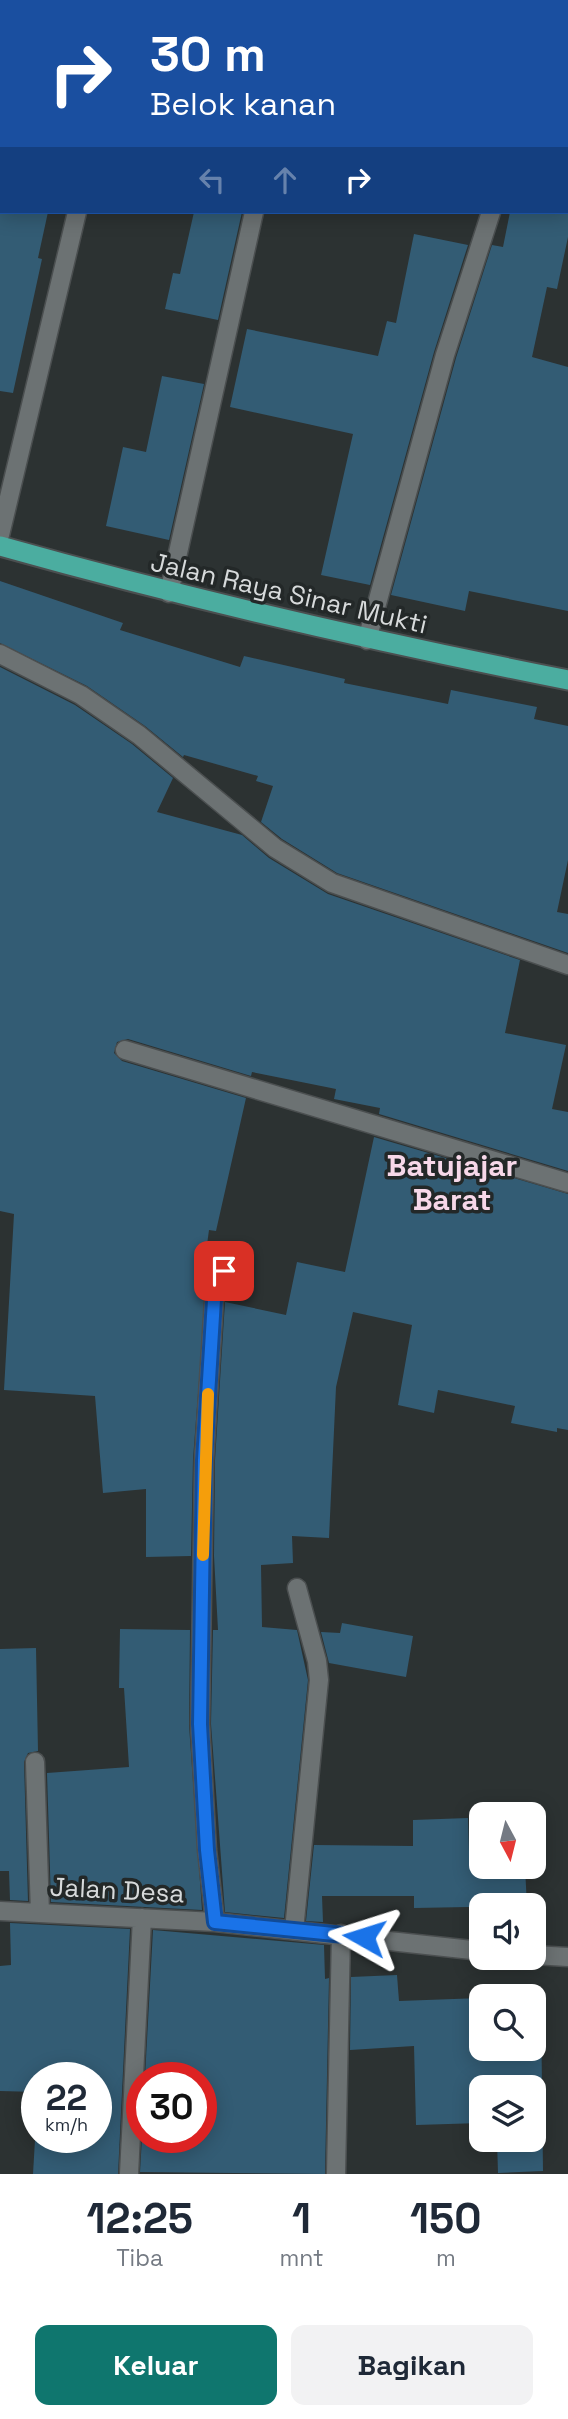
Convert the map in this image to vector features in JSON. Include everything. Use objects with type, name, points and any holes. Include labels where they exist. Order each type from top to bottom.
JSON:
[{"type":"highway","name":"Jalan Raya Sinar Mukti","points":[[0,546],[169,593],[367,640],[568,680]]},
{"type":"street","points":[[0,535],[77,214]]},
{"type":"street","points":[[169,593],[254,214]]},
{"type":"street","points":[[367,640],[445,355],[490,214]]},
{"type":"street","points":[[0,654],[81,695],[120,721],[275,848],[332,883],[568,965]]},
{"type":"street","points":[[125,1050],[568,1183]]},
{"type":"street","points":[[215,1922],[207,1850],[200,1724],[204,1460],[214,1300],[224,1271]]},
{"type":"street","points":[[294,1930],[319,1680],[317,1661],[297,1588]]},
{"type":"street","points":[[35,1762],[40,1913]]},
{"type":"street","name":"Jalan Desa","points":[[0,1911],[215,1922],[469,1950]]},
{"type":"street","points":[[129,2174],[142,1917]]},
{"type":"street","points":[[336,2174],[341,1934]]},
{"type":"street","points":[[546,1956],[568,1957]]},
{"type":"building","points":[[0,214],[48,214],[38,258],[42,259],[13,393],[0,391]]},
{"type":"building","points":[[194,214],[242,214],[218,320],[165,309],[173,273],[180,274]]},
{"type":"building","points":[[510,214],[568,214],[568,237],[557,289],[547,287],[532,357],[568,367],[568,611],[469,591],[465,611],[391,595],[456,358],[492,245],[503,247]]},
{"type":"building","points":[[414,234],[468,245],[434,352],[370,585],[321,575],[353,434],[230,407],[247,329],[378,356],[387,321],[396,323]]},
{"type":"building","points":[[162,376],[204,384],[169,540],[106,526],[123,447],[146,452]]},
{"type":"building","points":[[0,581],[123,623],[120,630],[240,667],[244,656],[345,679],[344,683],[448,704],[451,690],[537,707],[534,719],[568,726],[568,860],[557,912],[568,914],[568,953],[337,873],[282,839],[261,822],[273,786],[256,781],[258,776],[184,755],[183,757],[145,726],[87,686],[0,643]]},
{"type":"building","points":[[0,667],[75,705],[132,744],[173,778],[157,812],[242,835],[269,858],[328,894],[520,960],[505,1033],[566,1045],[552,1109],[568,1112],[568,1171],[379,1114],[380,1108],[334,1099],[336,1089],[252,1072],[251,1076],[128,1039],[117,1042],[114,1053],[122,1061],[246,1098],[216,1231],[209,1230],[201,1289],[206,1289],[193,1459],[191,1556],[146,1557],[146,1489],[103,1493],[95,1396],[4,1390],[14,1214],[0,1211]]},
{"type":"building","points":[[374,1137],[568,1194],[568,1430],[557,1428],[557,1432],[511,1423],[515,1406],[438,1390],[434,1413],[398,1405],[412,1325],[353,1312],[336,1387],[329,1538],[292,1536],[293,1563],[261,1565],[262,1627],[297,1630],[308,1680],[284,1918],[225,1912],[211,1724],[213,1630],[218,1630],[214,1556],[215,1460],[225,1302],[286,1315],[297,1262],[345,1272]]},
{"type":"building","points":[[342,1623],[413,1636],[406,1677],[329,1663],[321,1632],[340,1633]]},
{"type":"building","points":[[120,1629],[190,1630],[189,1725],[202,1910],[51,1902],[47,1773],[129,1767],[124,1688],[119,1688]]},
{"type":"building","points":[[36,1648],[38,1751],[28,1753],[24,1762],[28,1901],[10,1900],[9,1871],[0,1871],[0,1649]]},
{"type":"building","points":[[468,1818],[469,1880],[526,1880],[526,1893],[469,1893],[469,1907],[414,1908],[414,1896],[322,1896],[323,1922],[306,1921],[314,1845],[413,1846],[413,1820]]},
{"type":"building","points":[[10,1923],[130,1929],[118,2174],[33,2174],[34,2153],[112,2153],[112,2062],[21,2062],[21,2092],[0,2091],[0,1966],[11,1965]]},
{"type":"building","points":[[153,1930],[324,1945],[325,1979],[329,1978],[325,2174],[140,2172],[141,2153],[217,2153],[217,2062],[146,2062]]},
{"type":"building","points":[[397,1975],[399,2001],[469,1998],[469,2061],[542,2061],[542,2075],[469,2075],[469,2123],[416,2125],[414,2046],[350,2050],[351,1977]]},
{"type":"building","points":[[497,2152],[543,2152],[543,2171],[498,2173]]},
{"type":"slow traffic","points":[[203,1555],[208,1394]]},
{"type":"district","name":"Batujajar Barat","points":[[452,1183]]},
{"type":"route","points":[[224,1271],[214,1300],[204,1460],[200,1724],[207,1850],[215,1922],[364,1937]]}]
